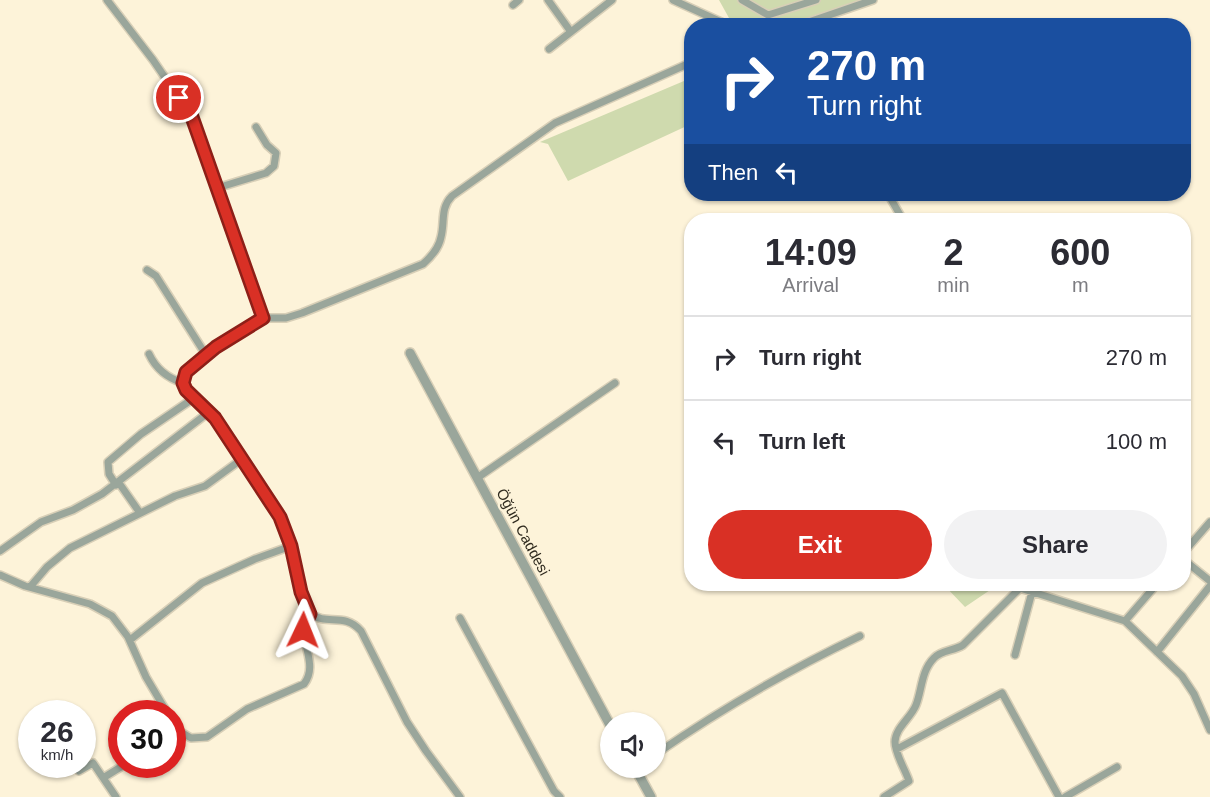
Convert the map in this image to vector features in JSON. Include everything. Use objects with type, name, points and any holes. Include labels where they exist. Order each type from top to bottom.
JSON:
[{"type":"street","points":[[107,0],[192,117],[263,318]]},
{"type":"street","points":[[548,0],[571,32]]},
{"type":"street","points":[[549,49],[612,0]]},
{"type":"street","points":[[672,0],[712,18]]},
{"type":"street","points":[[742,0],[768,15],[816,0]]},
{"type":"street","points":[[824,18],[873,0]]},
{"type":"street","points":[[460,797],[407,722],[361,631],[354,624],[345,620],[323,620],[310,614],[301,592],[291,546],[280,517],[215,418],[186,390],[183,383],[186,372],[216,347],[263,318],[286,318],[302,313],[423,264],[432,255],[440,241],[444,207],[452,196],[555,123],[684,66]]},
{"type":"street","points":[[217,188],[266,173],[274,166],[276,153],[267,145],[256,127]]},
{"type":"street","points":[[147,270],[156,276],[206,355]]},
{"type":"street","name":"Öğün Caddesi","points":[[410,353],[603,712]]},
{"type":"street","points":[[148,354],[165,374],[183,383]]},
{"type":"street","points":[[477,478],[615,383]]},
{"type":"street","points":[[140,513],[109,474],[108,462],[141,434],[194,398]]},
{"type":"street","points":[[0,551],[41,522],[88,503],[118,484],[209,412]]},
{"type":"street","points":[[30,587],[62,554],[175,496],[204,486],[242,459]]},
{"type":"street","points":[[1191,544],[1210,522]]},
{"type":"street","points":[[130,640],[202,583],[255,559],[291,546]]},
{"type":"street","points":[[1191,566],[1210,581]]},
{"type":"street","points":[[0,574],[30,587],[98,607],[117,621],[130,640],[160,700]]},
{"type":"street","points":[[1157,652],[1210,586]]},
{"type":"street","points":[[884,797],[909,781],[897,749],[896,735],[916,705],[922,680],[933,658],[963,645],[1017,591]]},
{"type":"street","points":[[1029,591],[1125,621],[1175,667],[1188,684],[1210,730]]},
{"type":"street","points":[[1125,621],[1151,591]]},
{"type":"street","points":[[1015,655],[1032,592]]},
{"type":"street","points":[[186,736],[207,737],[229,720],[256,704],[304,684],[311,666],[303,633],[305,622],[310,614]]},
{"type":"street","points":[[460,618],[554,791],[560,797]]},
{"type":"street","points":[[666,747],[700,723],[793,669],[860,636]]},
{"type":"street","points":[[897,749],[1002,693],[1059,797]]},
{"type":"street","points":[[1065,797],[1117,767]]},
{"type":"street","points":[[96,768],[116,797]]},
{"type":"street","points":[[103,778],[108,775]]},
{"type":"street","points":[[641,778],[651,797]]},
{"type":"green space","points":[[719,0],[866,0],[813,18],[729,18]]},
{"type":"green space","points":[[684,81],[684,127],[568,181],[548,144],[540,142]]},
{"type":"green space","points":[[950,591],[989,591],[965,607]]},
{"type":"route","points":[[179,98],[192,117],[263,318],[216,347],[186,372],[183,383],[186,390],[215,418],[280,517],[288,535],[301,592],[310,614],[303,630]]}]
